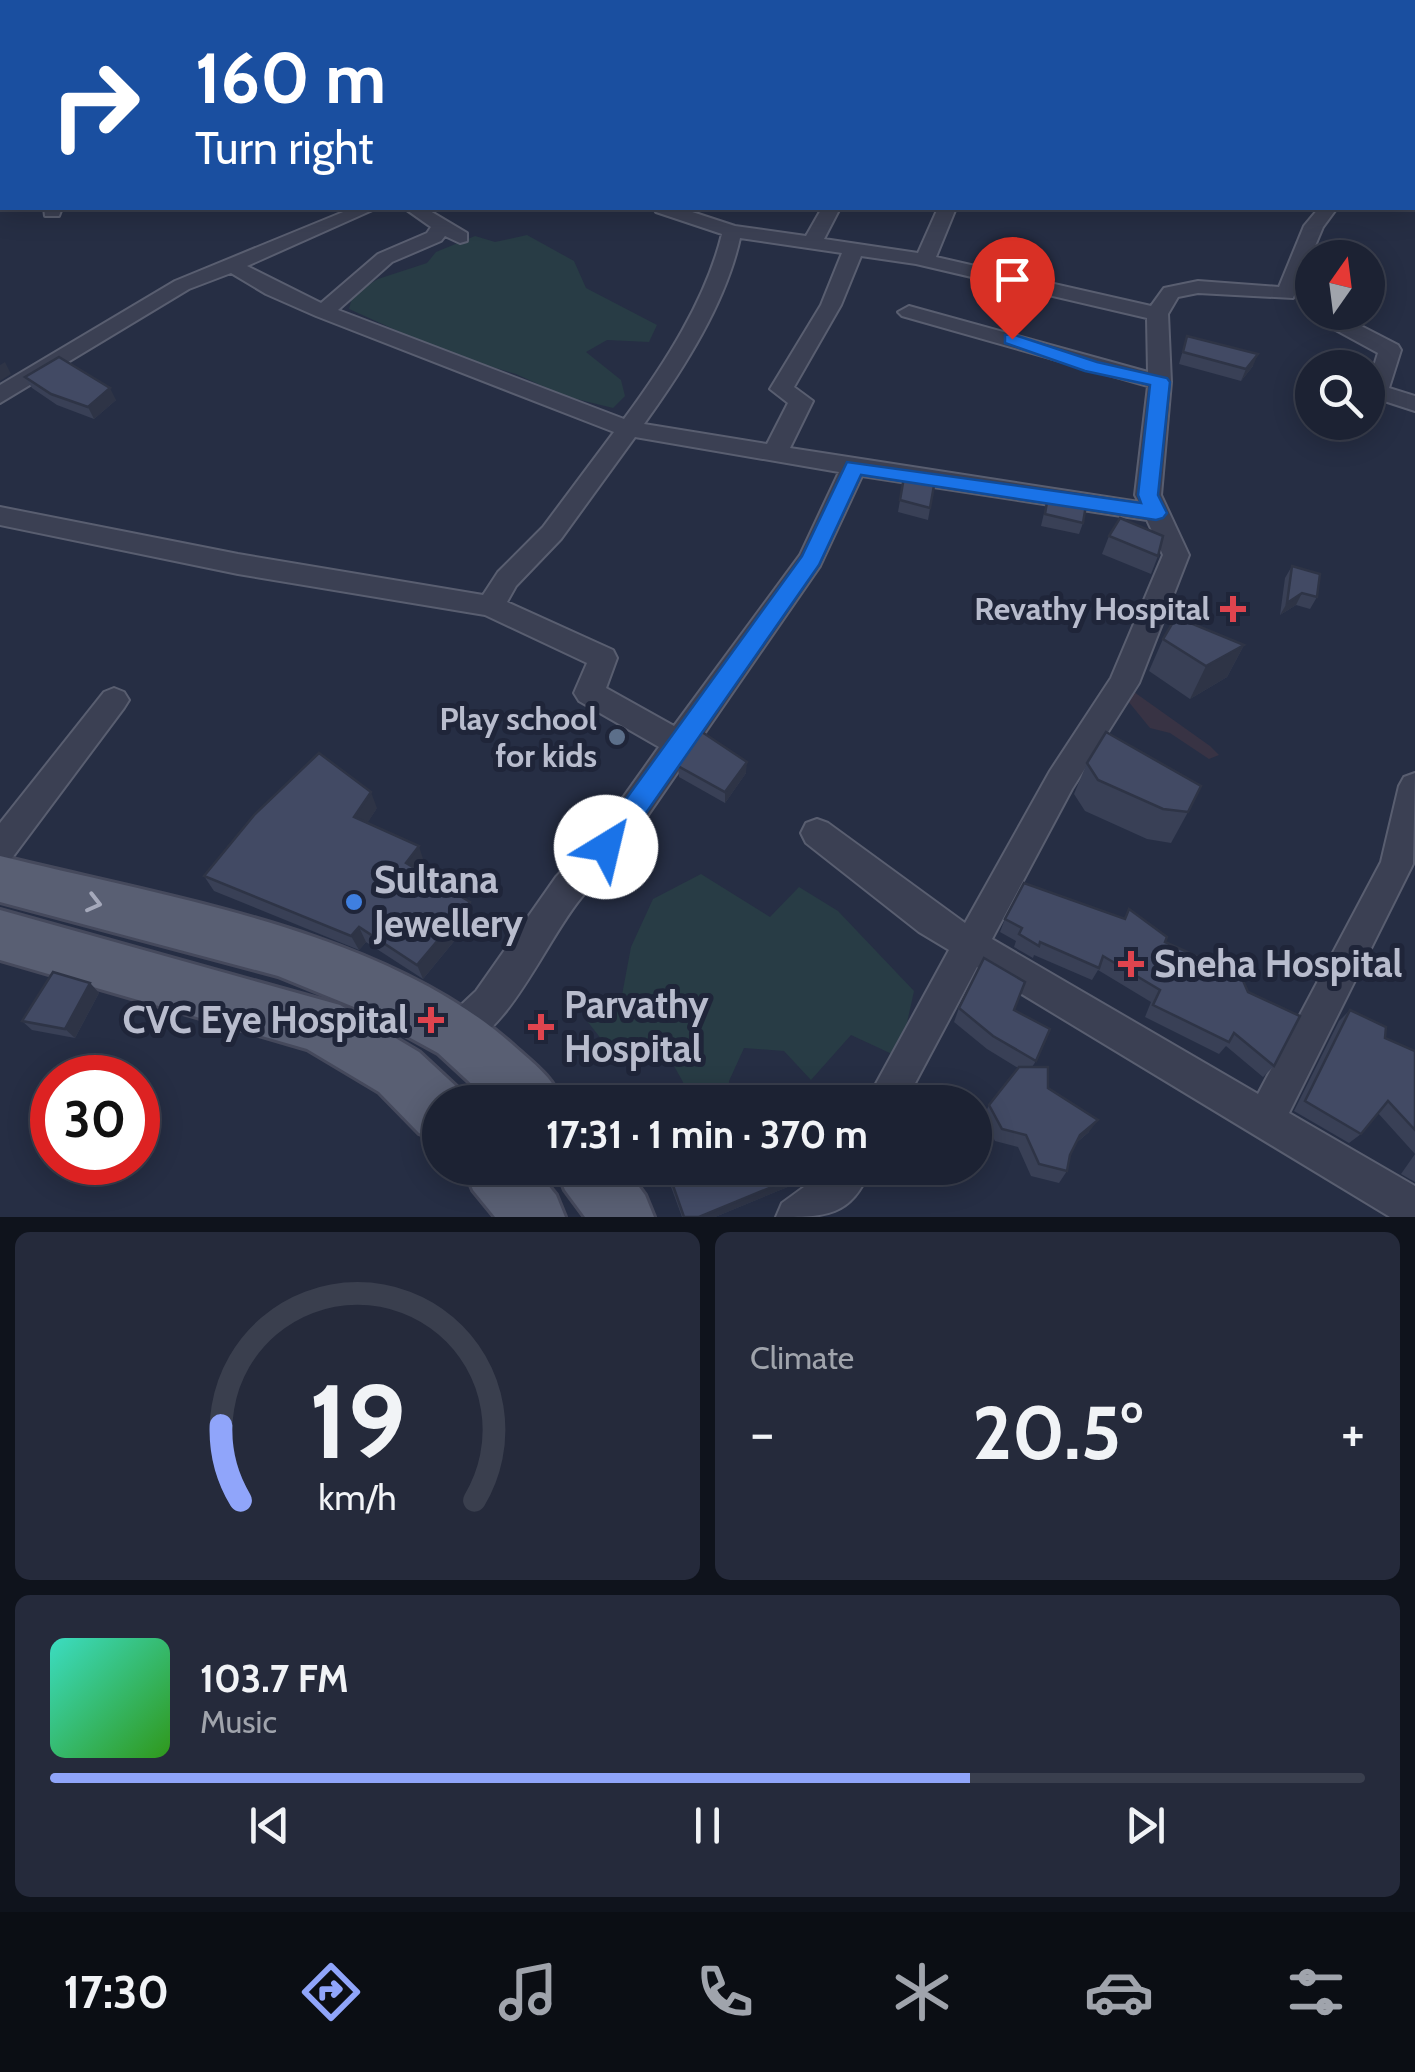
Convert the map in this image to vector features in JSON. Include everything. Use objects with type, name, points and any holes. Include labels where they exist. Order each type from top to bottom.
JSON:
[{"type":"main road","points":[[0,879],[281,951],[373,988],[458,1033],[514,1085]]},
{"type":"main road","points":[[0,935],[320,1025],[399,1072],[422,1094]]},
{"type":"main road","points":[[509,1185],[534,1217]]},
{"type":"main road","points":[[599,1185],[623,1217]]},
{"type":"street","points":[[0,396],[182,285],[363,210]]},
{"type":"street","points":[[416,210],[460,237]]},
{"type":"street","points":[[668,210],[732,231],[925,260],[1157,314]]},
{"type":"street","points":[[812,243],[830,210]]},
{"type":"street","points":[[925,260],[945,210]]},
{"type":"street","points":[[893,1085],[1061,780],[1124,683],[1176,555],[1148,495],[1160,382],[1157,314],[1171,292],[1198,287],[1286,294],[1314,226],[1326,210]]},
{"type":"street","points":[[322,312],[384,258],[434,237],[441,226]]},
{"type":"street","points":[[490,606],[507,579],[552,533],[651,398],[694,326],[726,257],[732,231]]},
{"type":"street","points":[[774,455],[801,401],[781,389],[831,305],[854,249]]},
{"type":"street","points":[[232,265],[273,290],[322,312],[627,428],[774,455],[1156,513]]},
{"type":"street","points":[[1280,294],[1295,301]]},
{"type":"street","points":[[909,312],[1012,339],[1092,367],[1160,382]]},
{"type":"street","points":[[1352,330],[1390,350],[1377,391],[1415,404]]},
{"type":"street","points":[[458,1033],[489,1004],[568,888],[606,847],[811,560],[854,467]]},
{"type":"street","points":[[0,516],[238,564],[490,606],[604,658],[589,693],[679,743]]},
{"type":"street","points":[[0,848],[114,700]]},
{"type":"street","points":[[1266,1118],[1397,864],[1415,786]]},
{"type":"street","points":[[817,833],[931,921],[1415,1209]]},
{"type":"street","points":[[796,1217],[842,1185]]},
{"type":"shaded area","points":[[527,235],[574,261],[586,288],[657,325],[649,342],[607,340],[586,352],[621,380],[625,396],[613,408],[564,396],[516,374],[451,355],[349,309],[353,294],[378,279],[427,263],[436,252],[475,236],[495,242]]},
{"type":"shaded area","points":[[1134,692],[1219,755],[1209,759],[1170,733],[1150,728],[1128,701]]},
{"type":"shaded area","points":[[701,874],[770,917],[799,887],[838,911],[914,991],[905,1032],[892,1054],[851,1035],[811,1080],[784,1051],[744,1048],[729,1085],[685,1085],[658,1037],[606,1045],[587,1021],[622,995],[631,947],[653,899]]},
{"type":"building","points":[[1187,336],[1258,354],[1246,369],[1183,352]]},
{"type":"building","points":[[59,357],[110,388],[88,407],[51,394],[25,377]]},
{"type":"building","points":[[904,477],[935,480],[930,508],[900,500]]},
{"type":"building","points":[[1048,496],[1086,505],[1083,523],[1045,514]]},
{"type":"building","points":[[1120,518],[1163,536],[1158,556],[1109,536]]},
{"type":"building","points":[[1292,566],[1320,574],[1317,597],[1302,593],[1287,603]]},
{"type":"building","points":[[1176,617],[1244,645],[1206,666],[1163,639]]},
{"type":"building","points":[[702,732],[747,762],[725,792],[678,766]]},
{"type":"building","points":[[1106,732],[1201,786],[1188,812],[1163,809],[1098,780],[1087,763]]},
{"type":"building","points":[[319,753],[371,792],[354,817],[419,846],[406,863],[470,902],[417,965],[359,927],[351,936],[204,876],[255,814]]},
{"type":"building","points":[[1024,883],[1125,919],[1129,909],[1167,937],[1165,942],[1241,976],[1248,992],[1300,1016],[1274,1066],[1234,1033],[1229,1042],[1153,1005],[1160,990],[1103,956],[1099,968],[1040,942],[1039,946],[1019,934],[1022,928],[1005,919]]},
{"type":"building","points":[[984,958],[1025,982],[1014,1010],[1050,1029],[1036,1061],[993,1036],[959,1008]]},
{"type":"building","points":[[53,972],[90,983],[65,1029],[22,1021]]},
{"type":"building","points":[[1350,1010],[1386,1027],[1385,1038],[1415,1051],[1415,1130],[1388,1101],[1361,1134],[1305,1101]]},
{"type":"building","points":[[1019,1067],[1048,1067],[1048,1088],[1098,1120],[1080,1135],[1067,1171],[1039,1164],[1026,1135],[1002,1129],[992,1111],[992,1101]]},
{"type":"building","points":[[673,1185],[776,1185],[699,1217],[684,1217]]},
{"type":"place","name":"Revathy Hospital","points":[[1233,609]]},
{"type":"place","name":"Play school for kids","points":[[617,737]]},
{"type":"place","name":"Sultana Jewellery","points":[[354,902]]},
{"type":"place","name":"Sneha Hospital","points":[[1131,964]]},
{"type":"place","name":"CVC Eye Hospital","points":[[431,1020]]},
{"type":"place","name":"Parvathy Hospital","points":[[541,1027]]},
{"type":"route","points":[[606,847],[811,560],[854,467],[1156,513],[1148,495],[1160,382],[1092,367],[1012,339]]}]
